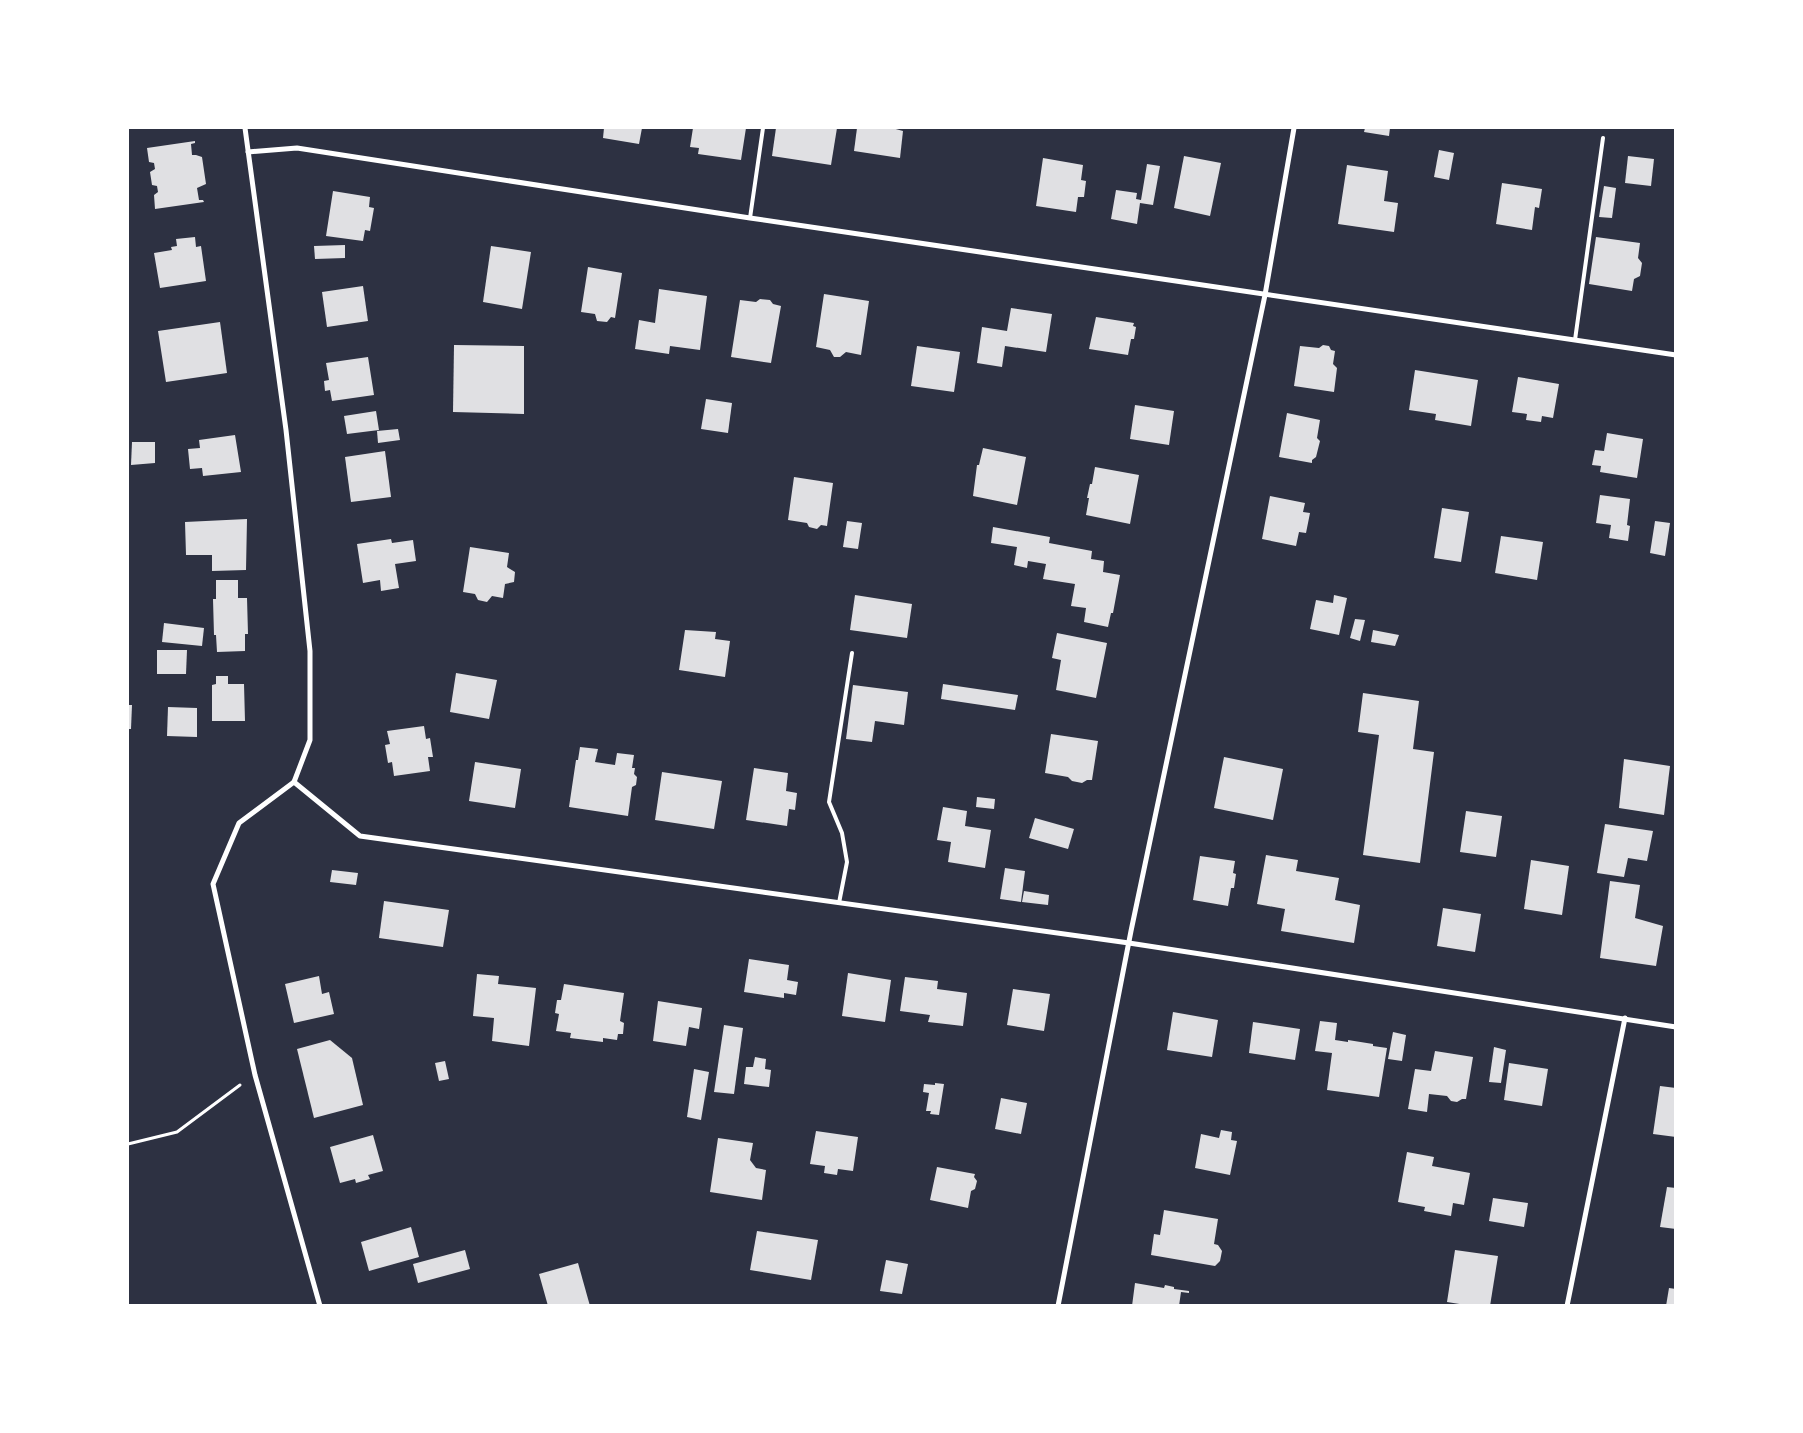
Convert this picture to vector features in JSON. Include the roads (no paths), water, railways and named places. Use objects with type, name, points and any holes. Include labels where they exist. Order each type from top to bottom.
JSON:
[{"type":"street","points":[[245,128],[286,430],[310,652],[310,740],[294,782],[239,823],[213,884],[255,1075],[320,1306]]},
{"type":"street","points":[[1058,1306],[1129,943],[1265,295],[1294,128]]},
{"type":"street","points":[[248,152],[297,148],[1265,295],[1676,354]]},
{"type":"street","points":[[294,782],[360,836],[1129,943],[1676,1026]]},
{"type":"street","points":[[1567,1306],[1625,1018]]},
{"type":"lane","points":[[750,218],[763,128]]},
{"type":"lane","points":[[1575,340],[1603,138]]},
{"type":"lane","points":[[839,903],[847,862],[842,833],[829,802],[852,653]]}]
